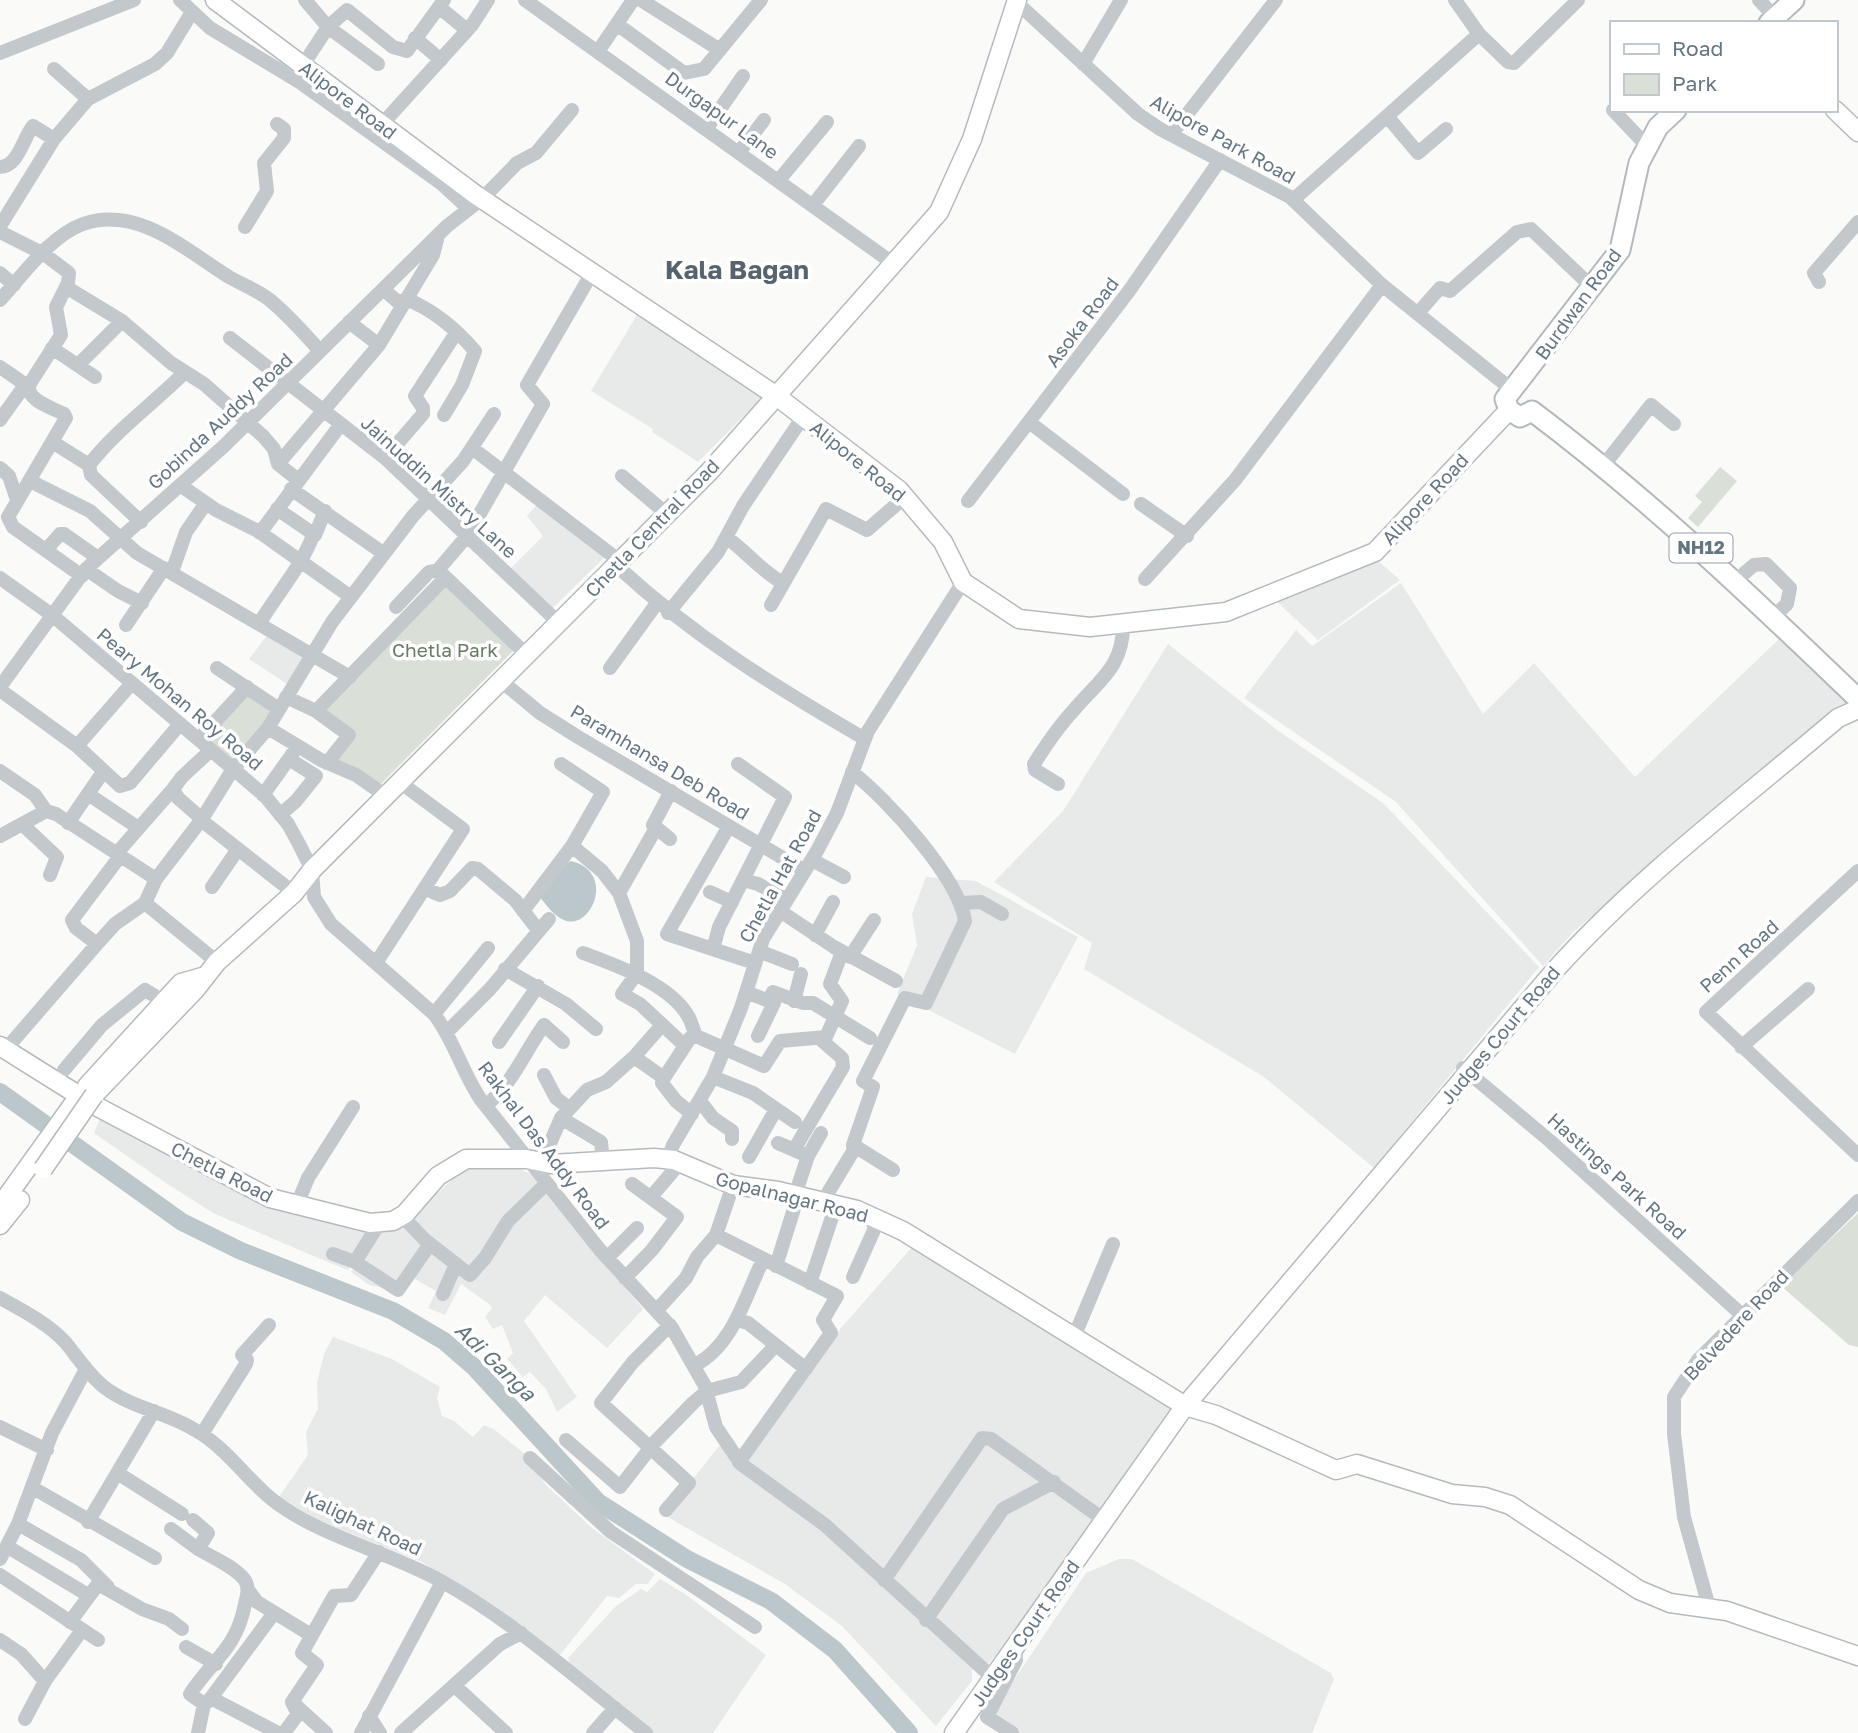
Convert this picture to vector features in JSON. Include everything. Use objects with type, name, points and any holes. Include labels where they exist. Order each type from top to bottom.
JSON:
[{"type":"highway","points":[[1772,20],[1794,0]]},
{"type":"highway","name":"Burdwan Road","points":[[1514,388],[1620,250],[1639,163],[1658,127],[1674,112]]},
{"type":"highway","points":[[1514,388],[1505,399],[1509,410],[1520,417],[1532,411]]},
{"type":"highway","name":"NH12","points":[[1514,388],[1536,400],[1532,411],[1604,465],[1735,581],[1858,699]]},
{"type":"main road","name":"Alipore Road","points":[[215,0],[476,198],[775,395],[905,497],[943,542],[963,582],[1019,619],[1090,627],[1226,612],[1375,552],[1509,410]]},
{"type":"main road","name":"Alipore Road","points":[[229,0],[476,198]]},
{"type":"main road","name":"Chetla Central Road","points":[[90,1092],[198,984],[217,961],[294,893],[312,870],[709,472],[944,206],[972,139],[1016,1]]},
{"type":"main road","points":[[1837,112],[1858,132]]},
{"type":"main road","name":"Judges Court Road","points":[[949,1731],[990,1671],[1014,1648],[1182,1405],[1361,1185],[1591,931],[1838,718],[1858,709]]},
{"type":"main road","points":[[0,1225],[90,1092],[107,1061],[181,983],[198,984]]},
{"type":"main road","name":"Chetla Road","points":[[3,1048],[141,1130],[270,1198],[296,1207],[370,1223],[402,1216]]},
{"type":"main road","points":[[402,1216],[438,1176],[466,1159],[534,1160]]},
{"type":"main road","name":"Gopalnagar Road","points":[[534,1160],[674,1161],[733,1185],[796,1195],[875,1218],[904,1231],[1182,1405],[1216,1415],[1336,1470],[1357,1464],[1452,1494],[1485,1497],[1510,1505],[1639,1590],[1670,1603],[1703,1608]]},
{"type":"main road","points":[[0,1206],[39,1164]]},
{"type":"main road","points":[[990,1671],[1097,1525]]},
{"type":"main road","points":[[1703,1608],[1727,1611],[1858,1656]]},
{"type":"street","points":[[0,53],[134,0]]},
{"type":"street","points":[[180,0],[227,41],[250,51],[302,82],[345,117],[442,184],[476,198]]},
{"type":"street","points":[[305,0],[328,27],[378,64]]},
{"type":"street","points":[[384,122],[467,30],[488,0]]},
{"type":"street","name":"Durgapur Lane","points":[[526,0],[894,264]]},
{"type":"street","points":[[599,50],[634,0],[720,50]]},
{"type":"street","points":[[618,24],[684,73],[704,69],[761,0]]},
{"type":"street","points":[[1083,64],[1121,0]]},
{"type":"street","points":[[1171,135],[1276,0]]},
{"type":"street","points":[[1455,0],[1479,34],[1508,62],[1514,63],[1578,0]]},
{"type":"street","points":[[1759,0],[1772,20]]},
{"type":"street","name":"Alipore Park Road","points":[[1016,1],[1138,114],[1171,135],[1293,200],[1382,285],[1514,388]]},
{"type":"street","points":[[305,62],[328,27],[347,10],[401,50],[407,51],[442,3],[467,30]]},
{"type":"street","points":[[0,226],[54,139],[88,99],[155,64],[167,53],[192,12]]},
{"type":"street","points":[[1293,200],[1479,34]]},
{"type":"street","points":[[415,38],[441,60]]},
{"type":"street","points":[[54,69],[88,99]]},
{"type":"street","points":[[707,128],[743,76]]},
{"type":"street","name":"Gobinda Auddy Road","points":[[0,688],[84,572],[290,383],[476,198],[517,163],[536,153],[572,110]]},
{"type":"street","points":[[1615,112],[1647,146]]},
{"type":"street","points":[[1387,116],[1418,153],[1446,129]]},
{"type":"street","points":[[740,151],[764,120]]},
{"type":"street","points":[[779,180],[827,122]]},
{"type":"street","points":[[244,227],[267,191],[264,163],[284,138],[284,129],[277,124]]},
{"type":"street","points":[[0,167],[8,167],[13,161],[33,126],[54,139]]},
{"type":"street","points":[[813,205],[859,146]]},
{"type":"street","name":"Asoka Road","points":[[968,501],[1183,218],[1220,160]]},
{"type":"street","points":[[0,300],[58,239],[83,224],[103,221],[135,223],[155,230],[269,298],[320,351]]},
{"type":"street","points":[[1819,282],[1814,273],[1858,222]]},
{"type":"street","points":[[1418,313],[1440,288],[1450,291],[1517,232],[1531,229],[1592,287]]},
{"type":"street","points":[[0,232],[44,254],[69,273],[66,287],[56,307],[61,335],[27,386],[0,420]]},
{"type":"street","points":[[278,464],[379,345],[433,255],[439,235]]},
{"type":"street","points":[[0,273],[14,285]]},
{"type":"street","points":[[316,711],[441,574],[467,536],[543,404],[527,385],[592,273]]},
{"type":"street","points":[[1145,579],[1187,536],[1235,480],[1382,285]]},
{"type":"street","points":[[66,287],[122,321],[185,373],[204,384],[274,449],[278,464],[294,484],[383,553]]},
{"type":"street","points":[[384,290],[398,302],[406,299],[422,306],[475,351],[462,384],[444,415]]},
{"type":"street","points":[[78,365],[122,321]]},
{"type":"street","points":[[349,322],[379,345]]},
{"type":"street","points":[[384,458],[422,414],[423,408],[415,396],[456,333]]},
{"type":"street","name":"Jainuddin Mistry Lane","points":[[230,338],[384,458],[559,623]]},
{"type":"street","points":[[52,348],[95,377]]},
{"type":"street","points":[[0,366],[27,386],[31,397],[72,421],[54,443],[17,500],[8,517],[13,527],[46,550],[142,603]]},
{"type":"street","points":[[89,465],[132,418],[153,404],[185,373]]},
{"type":"street","points":[[1604,465],[1651,405],[1674,424]]},
{"type":"street","points":[[3,1048],[97,944],[116,925],[145,903],[156,878],[202,820],[233,769],[268,728],[311,654],[351,597],[383,553],[428,499],[446,482],[494,414]]},
{"type":"street","points":[[668,613],[726,537],[803,417]]},
{"type":"street","points":[[1029,422],[1123,494]]},
{"type":"street","points":[[260,533],[341,424]]},
{"type":"street","points":[[54,443],[89,465],[91,475],[141,522]]},
{"type":"street","points":[[472,448],[619,564],[668,613],[745,669],[865,739]]},
{"type":"street","points":[[0,468],[9,476],[17,500]]},
{"type":"street","points":[[622,476],[667,514]]},
{"type":"street","points":[[30,481],[90,511],[119,539],[349,677]]},
{"type":"street","points":[[180,485],[304,561],[351,597]]},
{"type":"street","points":[[771,605],[826,509],[867,530],[905,497]]},
{"type":"street","points":[[126,625],[168,570],[186,532],[206,503]]},
{"type":"street","points":[[1141,505],[1187,536]]},
{"type":"street","points":[[277,509],[315,535],[314,533]]},
{"type":"street","points":[[259,624],[304,561],[314,533],[326,511]]},
{"type":"street","points":[[46,550],[60,534],[64,534],[98,558]]},
{"type":"street","points":[[726,537],[749,554],[759,569],[783,583]]},
{"type":"street","points":[[1735,581],[1754,565],[1766,565],[1790,588],[1787,604],[1773,617]]},
{"type":"street","points":[[396,607],[429,572],[441,574],[526,654]]},
{"type":"street","name":"Peary Mohan Roy Road","points":[[0,578],[52,615],[263,795],[280,815],[312,870]]},
{"type":"street","name":"Chetla Hat Road","points":[[651,1197],[674,1161],[673,1145],[713,1077],[757,957],[837,813],[865,739],[963,582]]},
{"type":"street","points":[[610,668],[657,603]]},
{"type":"street","points":[[1058,784],[1035,770],[1034,764],[1054,733],[1112,668],[1122,650],[1123,623]]},
{"type":"street","points":[[217,667],[247,687],[283,703],[316,711],[349,735],[327,763]]},
{"type":"street","name":"Paramhansa Deb Road","points":[[500,680],[540,713],[760,844],[808,866],[844,877]]},
{"type":"street","points":[[77,746],[132,683]]},
{"type":"street","points":[[199,739],[247,687]]},
{"type":"street","points":[[0,688],[77,746],[114,782],[126,786],[180,724]]},
{"type":"street","points":[[268,728],[327,763],[356,775],[386,796]]},
{"type":"street","points":[[263,795],[298,745]]},
{"type":"street","points":[[97,944],[76,928],[72,920],[137,827],[182,777],[211,750]]},
{"type":"street","points":[[280,815],[296,801],[316,776],[289,759]]},
{"type":"street","points":[[523,911],[572,846],[603,792],[561,764]]},
{"type":"street","points":[[713,949],[732,902],[785,797],[737,764]]},
{"type":"street","points":[[0,771],[36,795],[46,811],[56,814],[156,878]]},
{"type":"street","points":[[68,823],[103,772]]},
{"type":"street","points":[[810,1283],[830,1203],[855,1148],[853,1145],[873,1087],[863,1081],[905,998],[926,1003],[965,921],[961,903],[930,856],[888,806],[852,772]]},
{"type":"street","points":[[376,963],[463,829],[401,783]]},
{"type":"street","points":[[173,789],[202,820],[294,893]]},
{"type":"street","points":[[670,839],[653,825],[671,791]]},
{"type":"street","points":[[88,794],[137,827]]},
{"type":"street","points":[[0,836],[46,811]]},
{"type":"street","points":[[23,825],[57,857],[50,875]]},
{"type":"street","points":[[729,825],[667,934],[713,949],[757,957],[796,969],[794,1001]]},
{"type":"street","points":[[619,893],[656,828]]},
{"type":"street","points":[[572,846],[602,871],[619,893],[637,941],[637,973],[622,994],[684,1045]]},
{"type":"street","points":[[212,887],[238,849]]},
{"type":"street","points":[[426,889],[440,895],[450,891],[472,868],[478,869],[515,900],[523,911],[543,924],[490,989],[446,1032]]},
{"type":"street","name":"Rakhal Das Addy Road","points":[[312,870],[314,897],[331,924],[434,1014],[446,1032],[465,1076],[486,1106],[534,1160],[547,1183],[607,1258],[670,1325],[695,1365],[707,1391],[716,1427],[739,1462]]},
{"type":"street","name":"Penn Road","points":[[1858,872],[1706,1012],[1858,1156]]},
{"type":"street","points":[[743,880],[758,884],[815,935],[896,981]]},
{"type":"street","points":[[709,892],[732,902]]},
{"type":"street","points":[[815,935],[833,902]]},
{"type":"street","points":[[961,903],[981,902],[1002,914]]},
{"type":"street","points":[[145,903],[217,961]]},
{"type":"street","points":[[583,953],[626,972],[637,973],[678,1003],[688,1016],[694,1033],[764,1066],[780,1041],[826,1037],[842,1001],[830,984],[846,954],[874,920]]},
{"type":"street","points":[[434,1014],[488,948]]},
{"type":"street","points":[[505,969],[538,986],[596,1029]]},
{"type":"street","points":[[499,1042],[538,986]]},
{"type":"street","points":[[1741,1047],[1808,989]]},
{"type":"street","points":[[64,1070],[102,1025],[145,990],[163,1001]]},
{"type":"street","points":[[746,992],[774,1003],[758,1036]]},
{"type":"street","points":[[769,1000],[773,992],[794,1001],[813,1003],[870,1038]]},
{"type":"street","points":[[486,1106],[521,1067],[530,1044],[544,1025],[563,1041]]},
{"type":"street","points":[[534,1160],[565,1113],[587,1090],[606,1082],[634,1057],[662,1025]]},
{"type":"street","points":[[692,1114],[676,1101],[662,1083],[694,1033]]},
{"type":"street","points":[[795,1148],[843,1068],[842,1058],[820,1038]]},
{"type":"street","points":[[634,1057],[664,1078]]},
{"type":"street","name":"Hastings Park Road","points":[[1471,1066],[1742,1315]]},
{"type":"street","points":[[544,1075],[565,1113],[601,1142]]},
{"type":"street","points":[[713,1077],[753,1093],[775,1111],[795,1122]]},
{"type":"street","points":[[700,1101],[713,1118],[733,1131],[732,1139]]},
{"type":"street","points":[[296,1207],[308,1178],[353,1107]]},
{"type":"street","points":[[749,1157],[775,1111]]},
{"type":"street","points":[[603,1161],[601,1142],[609,1127]]},
{"type":"street","points":[[695,1365],[710,1357],[737,1320],[770,1263],[807,1158],[821,1133]]},
{"type":"street","points":[[778,1143],[795,1148],[807,1158]]},
{"type":"street","points":[[855,1148],[893,1170]]},
{"type":"street","points":[[402,1216],[430,1244],[470,1275],[485,1258],[508,1221],[547,1183]]},
{"type":"street","points":[[625,1278],[652,1250],[677,1217],[632,1184]]},
{"type":"street","points":[[657,1310],[686,1278],[697,1257],[716,1236],[733,1185]]},
{"type":"street","name":"Belvedere Road","points":[[1703,1608],[1684,1517],[1674,1434],[1674,1396],[1698,1360],[1858,1201]]},
{"type":"street","points":[[853,1277],[874,1230],[875,1218]]},
{"type":"street","points":[[355,1262],[380,1222]]},
{"type":"street","points":[[607,1258],[637,1228]]},
{"type":"street","points":[[716,1236],[837,1296],[823,1321],[831,1333],[739,1462],[825,1525],[926,1620],[990,1671]]},
{"type":"street","points":[[333,1254],[355,1262],[398,1290],[430,1244]]},
{"type":"street","points":[[1074,1337],[1113,1244]]},
{"type":"street","points":[[443,1294],[456,1264]]},
{"type":"street","name":"Kalighat Road","points":[[0,1298],[64,1341],[104,1387],[132,1404],[154,1411],[202,1434],[227,1453],[274,1500],[320,1527],[442,1582],[521,1633],[646,1733]]},
{"type":"street","points":[[737,1320],[748,1324],[806,1368]]},
{"type":"street","points":[[202,1434],[246,1364],[247,1360],[242,1355],[269,1325]]},
{"type":"street","points":[[666,1510],[689,1483],[601,1403],[670,1325]]},
{"type":"street","points":[[566,1440],[619,1487],[651,1447],[707,1391],[741,1382],[775,1346]]},
{"type":"street","points":[[86,1369],[52,1433],[33,1488],[4,1553],[88,1595]]},
{"type":"street","points":[[88,1522],[119,1474],[154,1411]]},
{"type":"street","points":[[0,1427],[47,1450]]},
{"type":"street","points":[[884,1580],[982,1438],[991,1439],[1054,1482],[1097,1525]]},
{"type":"street","points":[[530,1458],[611,1532],[755,1627]]},
{"type":"street","points":[[119,1474],[208,1533],[198,1549]]},
{"type":"street","points":[[926,1620],[1003,1508],[1054,1482]]},
{"type":"street","points":[[33,1488],[88,1522],[155,1558]]},
{"type":"street","points":[[18,1524],[81,1560],[112,1591]]},
{"type":"street","points":[[171,1529],[244,1580],[257,1602],[311,1634]]},
{"type":"street","points":[[292,1702],[317,1665],[302,1653],[311,1634],[334,1596],[351,1595],[379,1552]]},
{"type":"street","points":[[0,1575],[98,1640]]},
{"type":"street","points":[[361,1733],[442,1582]]},
{"type":"street","points":[[25,1718],[76,1626],[88,1595],[98,1584],[142,1609],[169,1619],[183,1629]]},
{"type":"street","points":[[249,1591],[240,1630],[216,1664],[206,1668],[190,1695],[278,1733]]},
{"type":"street","points":[[198,1733],[208,1701],[274,1613]]},
{"type":"street","points":[[401,1733],[456,1687],[500,1644],[521,1633]]},
{"type":"street","points":[[0,1640],[21,1654],[45,1681]]},
{"type":"street","points":[[186,1647],[216,1664]]},
{"type":"street","points":[[1012,1733],[987,1717],[1016,1660],[1014,1648]]},
{"type":"street","points":[[456,1687],[506,1733]]},
{"type":"street","points":[[284,1733],[298,1714],[292,1702]]},
{"type":"street","points":[[292,1702],[326,1733]]},
{"type":"street","points":[[593,1733],[615,1708]]},
{"type":"street","points":[[369,1716],[380,1733]]},
{"type":"shaded area","points":[[640,310],[767,393],[698,462],[652,432],[653,429],[591,391]]},
{"type":"shaded area","points":[[538,504],[605,557],[551,610],[509,570],[543,536],[527,516]]},
{"type":"shaded area","points":[[1375,558],[1400,580],[1318,640],[1273,598]]},
{"type":"shaded area","points":[[1401,583],[1483,714],[1534,663],[1635,777],[1779,639],[1855,703],[1574,931],[1543,966],[1396,802],[1244,698],[1296,630],[1312,646]]},
{"type":"shaded area","points":[[269,633],[308,655],[290,686],[249,659]]},
{"type":"shaded area","points":[[1168,644],[1277,730],[1383,803],[1539,967],[1374,1168],[1264,1077],[1084,969],[1092,943],[994,882],[1063,811]]},
{"type":"shaded area","points":[[571,861],[585,867],[593,877],[596,888],[590,910],[574,921],[557,916],[540,897],[556,869]]},
{"type":"shaded area","points":[[926,877],[976,881],[1078,937],[1015,1054],[897,994],[917,945],[912,914]]},
{"type":"shaded area","points":[[101,1116],[175,1155],[371,1229],[348,1270],[311,1255],[213,1213],[163,1181],[94,1133]]},
{"type":"shaded area","points":[[507,1163],[531,1174],[643,1309],[607,1348],[545,1295],[524,1321],[577,1397],[557,1412],[546,1389],[530,1372],[523,1377],[507,1359],[513,1353],[502,1325],[493,1329],[485,1317],[492,1308],[489,1304],[461,1284],[445,1315],[428,1308],[436,1291],[413,1278],[403,1292],[369,1285],[351,1272],[382,1227],[424,1205],[470,1164]]},
{"type":"shaded area","points":[[913,1246],[1174,1404],[1003,1648],[986,1666],[748,1460],[841,1328]]},
{"type":"shaded area","points":[[333,1337],[392,1359],[440,1387],[437,1398],[442,1416],[454,1421],[473,1437],[484,1425],[495,1430],[530,1458],[545,1484],[592,1528],[655,1574],[648,1584],[636,1584],[619,1598],[607,1596],[560,1655],[422,1562],[322,1522],[279,1497],[308,1455],[306,1432],[318,1409],[317,1383],[324,1354]]},
{"type":"shaded area","points":[[720,1445],[824,1527],[972,1668],[972,1681],[936,1726],[842,1626],[785,1584],[664,1515]]},
{"type":"shaded area","points":[[1119,1559],[1132,1559],[1331,1673],[1334,1679],[1312,1733],[1019,1733],[995,1718],[993,1711],[1086,1573]]},
{"type":"shaded area","points":[[660,1579],[685,1594],[766,1655],[713,1733],[652,1733],[571,1667],[568,1658],[616,1606],[641,1589],[647,1592]]},
{"type":"green space","points":[[1720,467],[1737,481],[1698,527],[1688,518],[1702,502],[1695,496]]},
{"type":"green space","name":"Chetla Park","points":[[443,582],[517,647],[378,787],[333,763],[354,733],[320,712]]},
{"type":"green space","points":[[247,690],[276,709],[233,766],[203,739]]},
{"type":"green space","points":[[1858,1213],[1858,1347],[1849,1345],[1781,1286]]},
{"type":"waterway","name":"Adi Ganga","points":[[0,1092],[182,1222],[241,1251],[393,1311],[444,1341],[474,1367],[598,1502],[687,1559],[771,1601],[835,1650],[909,1733]]},
{"type":"district","name":"Kala Bagan","points":[[737,270]]}]
